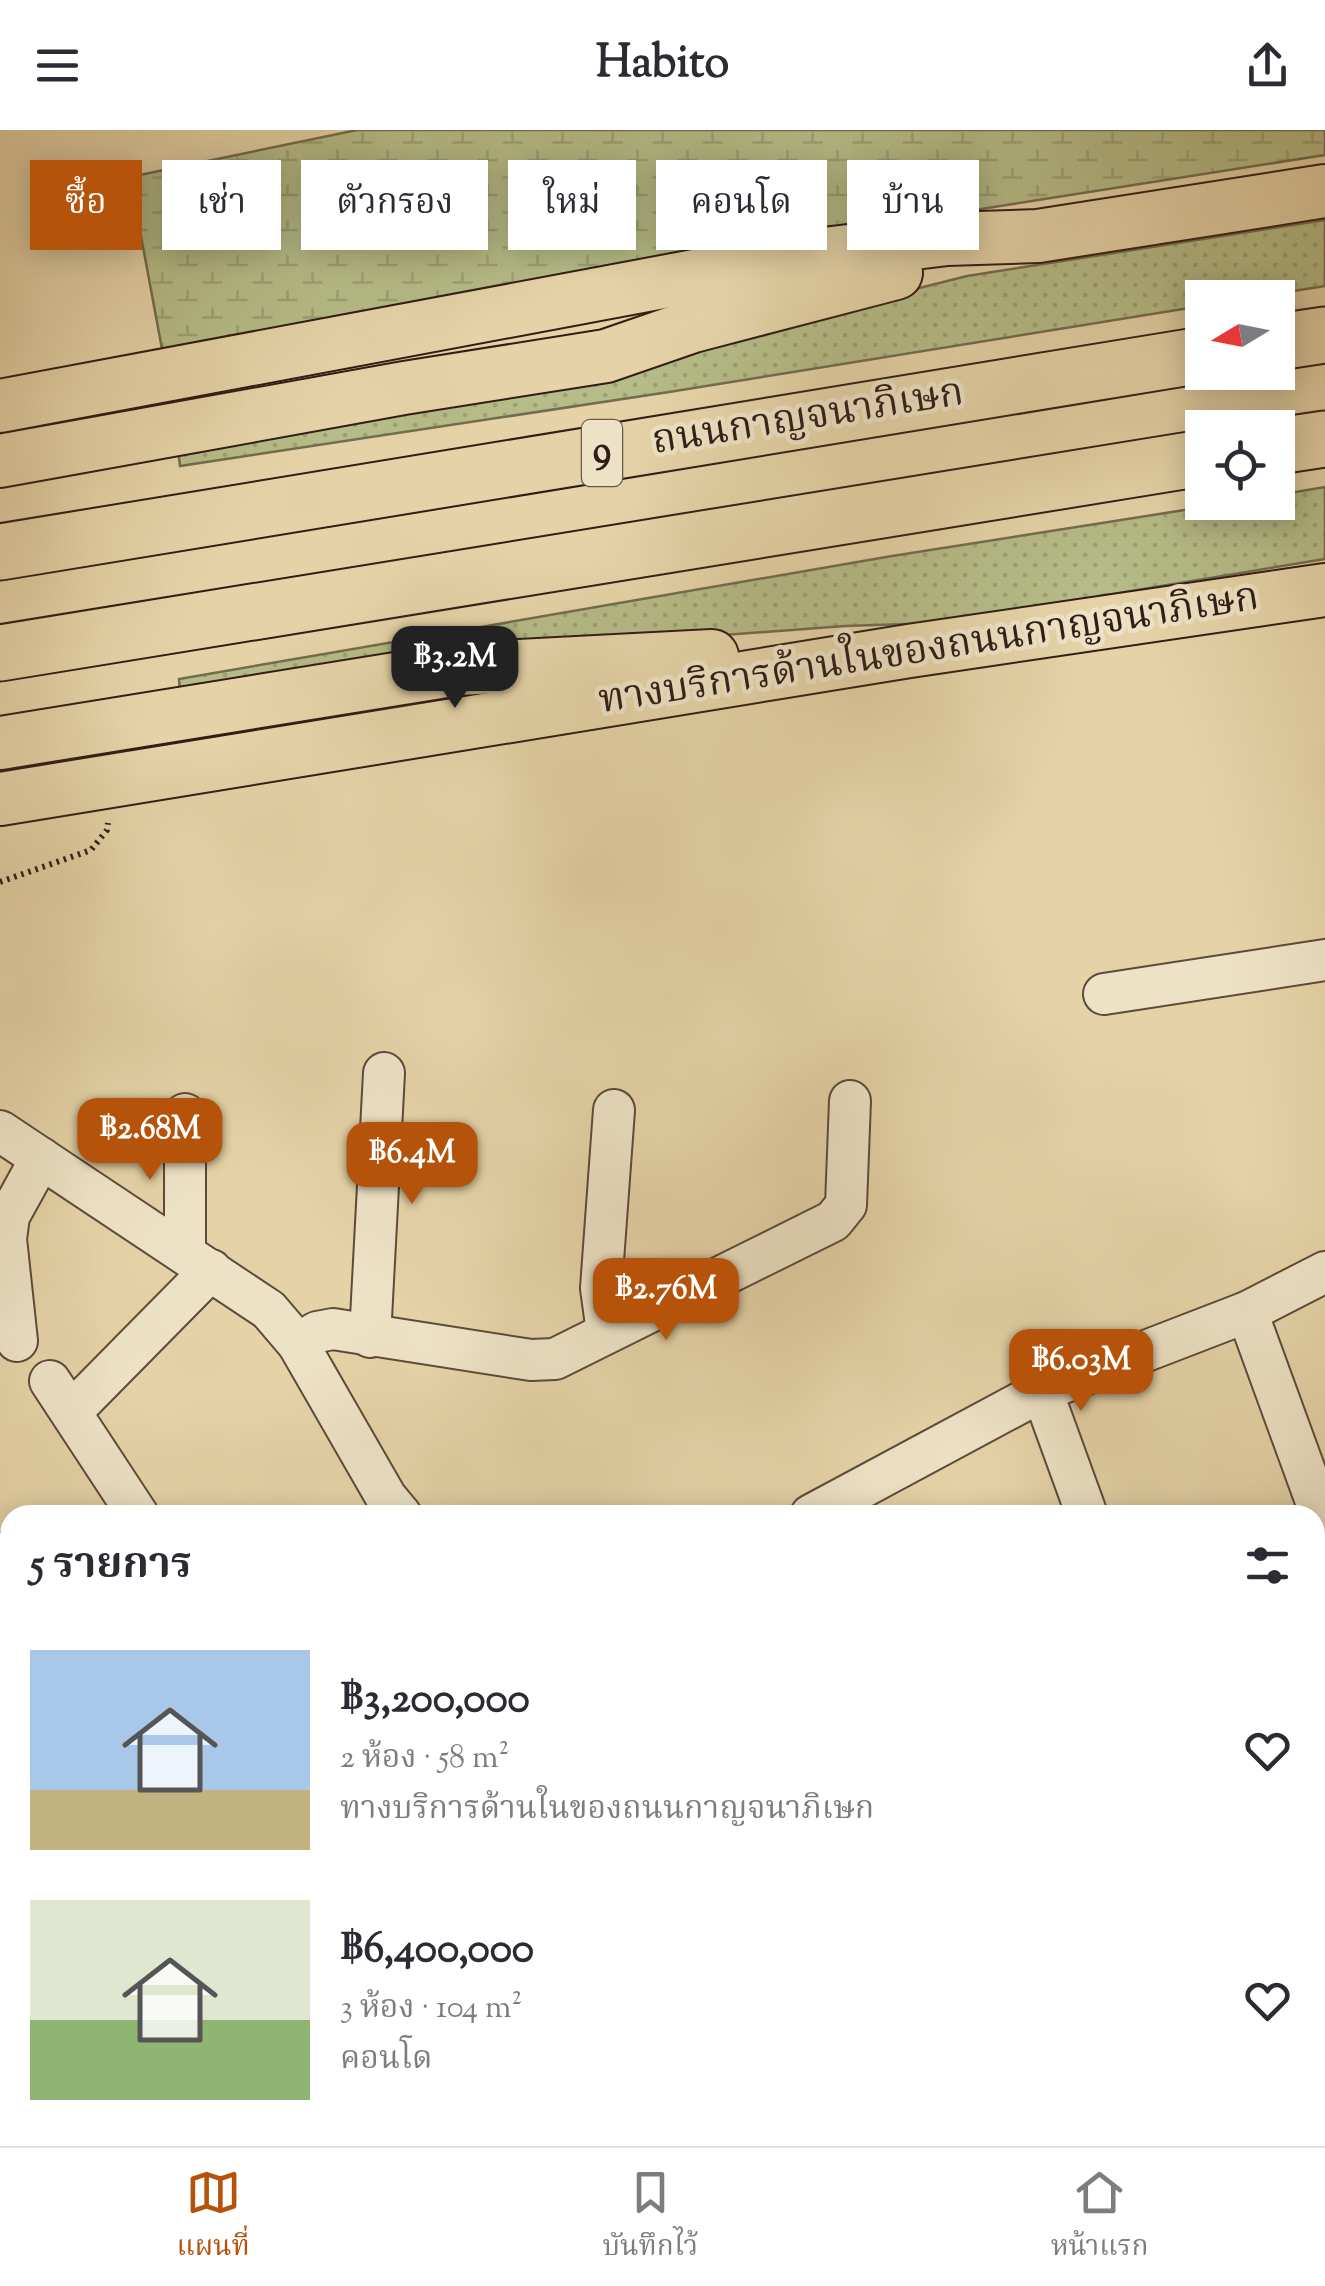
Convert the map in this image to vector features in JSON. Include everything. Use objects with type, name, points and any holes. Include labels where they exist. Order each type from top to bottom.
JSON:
[{"type":"highway","points":[[1295,339],[1325,334]]},
{"type":"highway","name":"ถนนกาญจนาภิเษก","points":[[0,551],[1185,357]]},
{"type":"highway","points":[[1295,443],[1325,438]]},
{"type":"highway","points":[[3,653],[1185,461]]},
{"type":"main road","points":[[0,461],[385,391],[606,356],[693,326],[1038,236],[1325,191]]},
{"type":"main road","points":[[0,406],[791,258],[947,240],[1038,236]]},
{"type":"main road","points":[[592,294],[626,308],[632,328],[628,342],[606,356]]},
{"type":"main road","name":"ทางบริการด้านในของถนนกาญจนาภิเษก","points":[[0,799],[909,651],[1325,590]]},
{"type":"main road","points":[[0,742],[458,669],[610,659],[909,651]]},
{"type":"street","points":[[1104,994],[1325,960]]},
{"type":"street","points":[[370,1337],[384,1073]]},
{"type":"street","points":[[298,1344],[317,1332],[333,1329],[532,1360],[554,1359],[833,1221],[846,1205],[850,1101]]},
{"type":"street","points":[[607,1332],[601,1288],[614,1110]]},
{"type":"street","points":[[185,1114],[198,1262]]},
{"type":"street","points":[[0,1131],[269,1310],[298,1344],[393,1505]]},
{"type":"street","points":[[18,1342],[6,1238],[8,1216],[41,1158]]},
{"type":"street","points":[[131,1505],[60,1396],[198,1262]]},
{"type":"street","points":[[839,1505],[1042,1391],[1247,1312],[1325,1272]]},
{"type":"street","points":[[1247,1312],[1317,1505]]},
{"type":"street","points":[[1042,1391],[1084,1505]]},
{"type":"path","points":[[0,882],[91,850],[107,830],[114,779]]},
{"type":"green space","points":[[357,130],[1325,130],[1325,155],[979,209],[979,160],[847,160],[847,232],[827,235],[827,160],[656,160],[656,250],[740,250],[162,349],[142,242],[142,175],[162,170],[162,250],[281,250],[281,160],[212,160]]},
{"type":"green space","points":[[1325,220],[1325,286],[1295,291],[1295,280],[1185,280],[1185,309],[180,466],[177,442],[693,345],[967,276]]},
{"type":"green space","points":[[1325,487],[1325,559],[938,623],[656,640],[181,704],[179,679],[892,556],[1185,510],[1185,520],[1295,520],[1295,492]]}]
